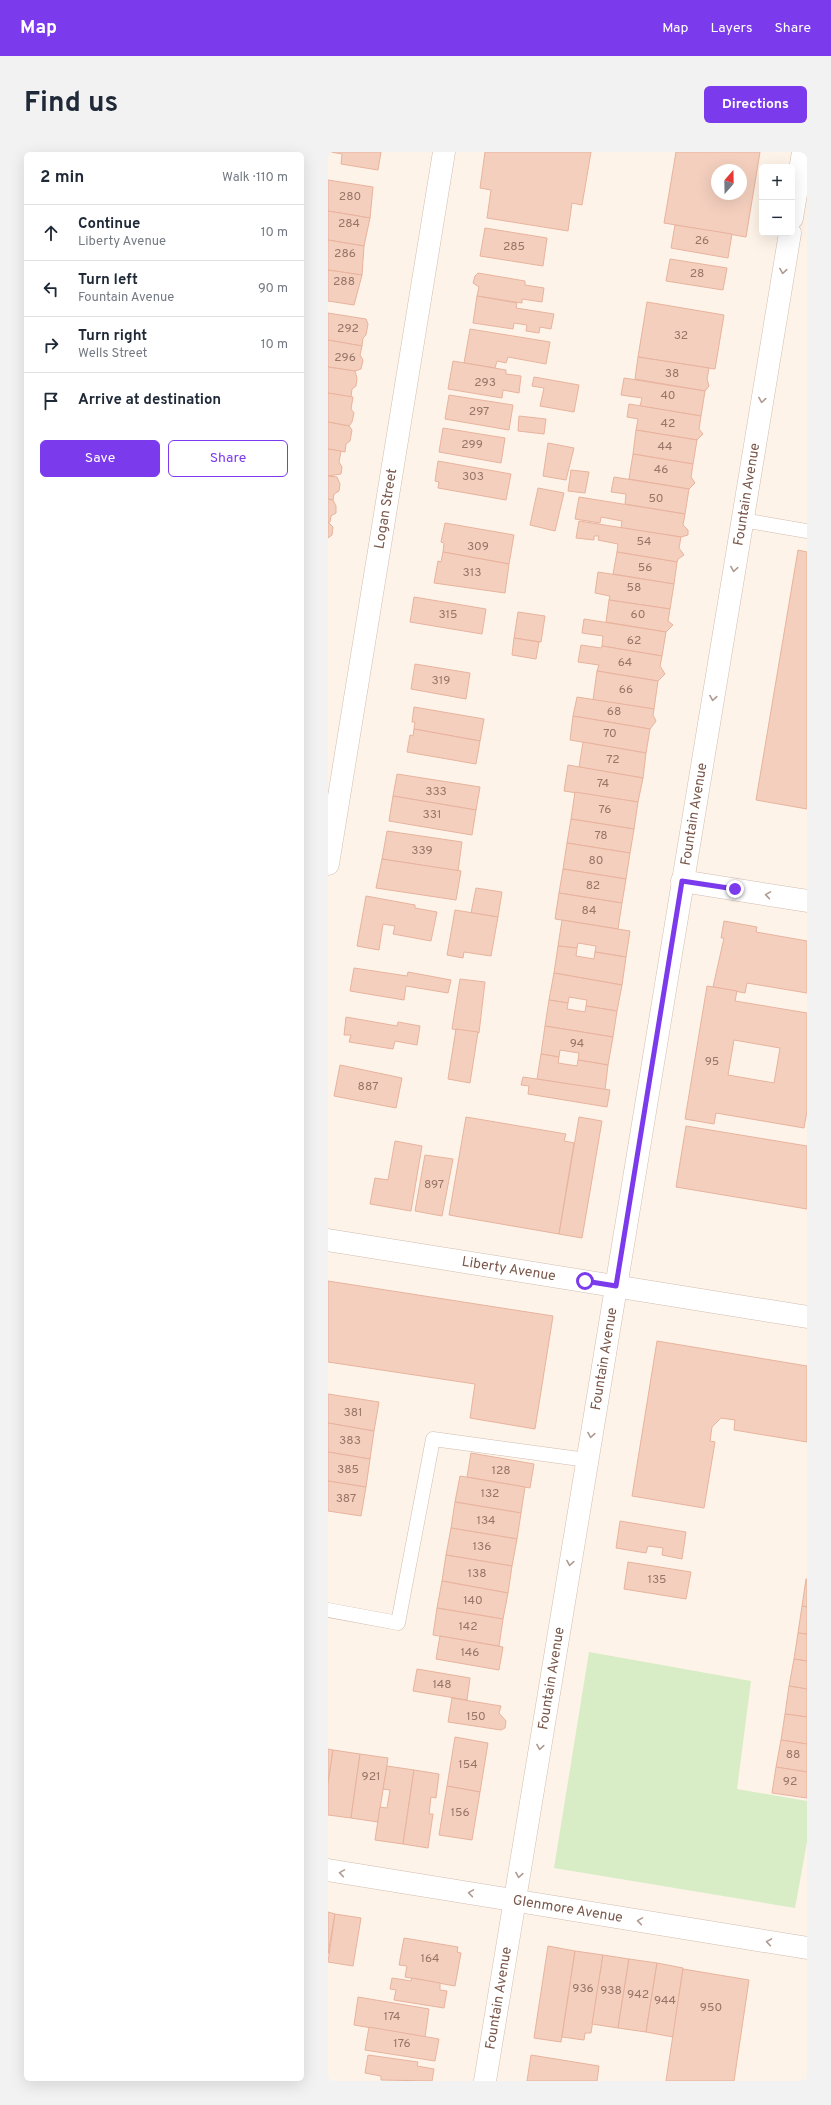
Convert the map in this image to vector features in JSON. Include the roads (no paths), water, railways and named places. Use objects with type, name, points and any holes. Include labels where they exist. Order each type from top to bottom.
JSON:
[{"type":"street","name":"Logan Street","points":[[328,864],[444,152]]},
{"type":"street","points":[[795,200],[803,152]]},
{"type":"street","name":"Fountain Avenue","points":[[486,2081],[682,881],[789,236]]},
{"type":"street","points":[[682,881],[807,901]]},
{"type":"street","name":"Liberty Avenue","points":[[328,1240],[807,1316]]},
{"type":"street","name":"Glenmore Avenue","points":[[328,1870],[807,1948]]},
{"type":"lane","points":[[742,520],[807,531]]},
{"type":"lane","points":[[328,1610],[398,1623],[433,1439],[587,1460]]}]
